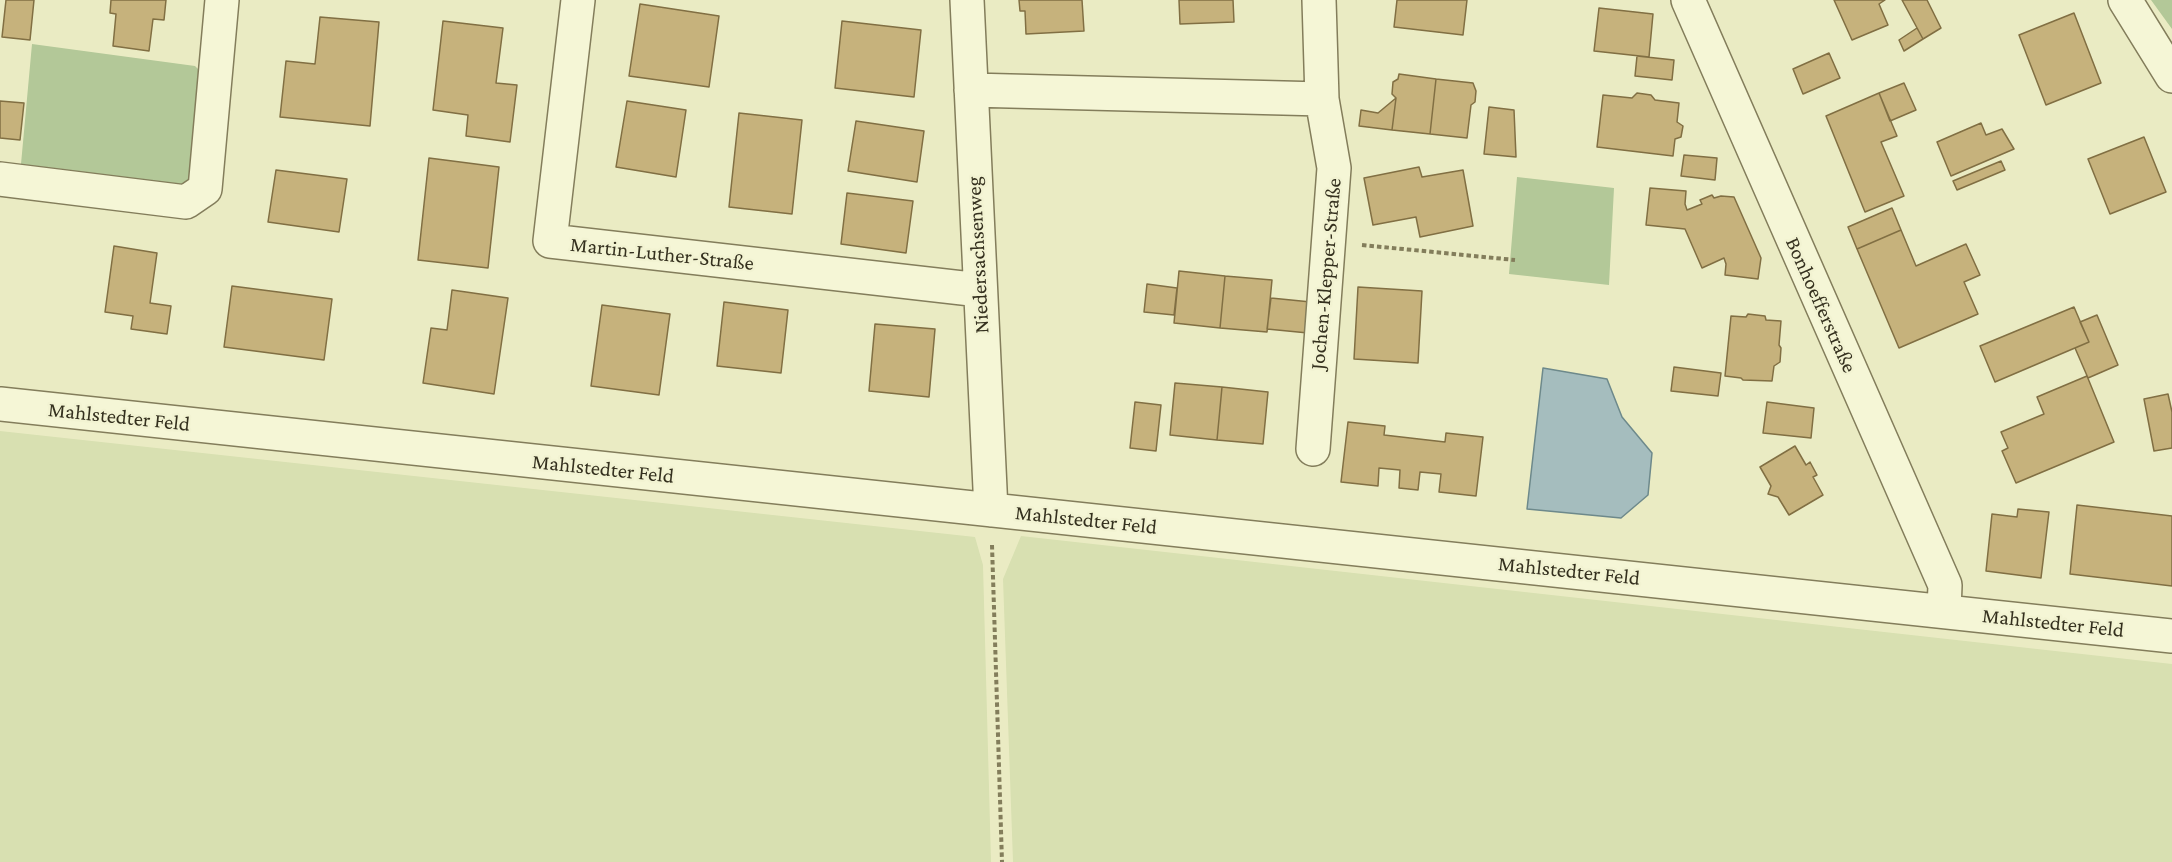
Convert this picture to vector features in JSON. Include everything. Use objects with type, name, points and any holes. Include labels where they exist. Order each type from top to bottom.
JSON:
[{"type":"street","points":[[0,179],[186,202],[205,189],[222,0]]},
{"type":"street","name":"Martin-Luther-Straße","points":[[578,0],[550,241],[980,290]]},
{"type":"street","name":"Niedersachsenweg","points":[[967,0],[991,510]]},
{"type":"street","name":"Jochen-Klepper-Straße","points":[[1313,449],[1334,168],[1322,99],[1319,0]]},
{"type":"street","name":"Bonhoefferstraße","points":[[1688,0],[1945,585],[1944,611]]},
{"type":"street","points":[[2125,0],[2172,76]]},
{"type":"street","points":[[971,90],[1322,99]]},
{"type":"street","name":"Mahlstedter Feld","points":[[0,404],[2172,636]]},
{"type":"path","points":[[1329,242],[1515,260]]},
{"type":"path","points":[[991,510],[1002,862]]},
{"type":"green space","points":[[2151,0],[2172,0],[2172,29]]},
{"type":"green space","points":[[32,44],[195,66],[203,74],[193,182],[185,187],[21,164]]},
{"type":"green space","points":[[1517,177],[1614,188],[1609,285],[1509,274]]},
{"type":"green space","points":[[0,431],[975,537],[983,565],[991,862],[0,862]]},
{"type":"green space","points":[[1021,536],[2172,664],[2172,862],[1013,862],[1003,579]]},
{"type":"water","points":[[1543,368],[1607,379],[1622,417],[1652,453],[1648,495],[1621,518],[1527,509]]},
{"type":"building","points":[[6,0],[34,0],[30,40],[2,37]]},
{"type":"building","points":[[111,0],[166,0],[164,20],[153,19],[149,51],[113,46],[116,14],[110,13]]},
{"type":"building","points":[[1019,0],[1082,0],[1084,31],[1026,34],[1025,11],[1020,11]]},
{"type":"building","points":[[1179,0],[1233,0],[1234,22],[1180,24]]},
{"type":"building","points":[[1397,0],[1467,0],[1463,35],[1394,27]]},
{"type":"building","points":[[1834,0],[1885,0],[1879,4],[1888,25],[1852,40]]},
{"type":"building","points":[[1902,0],[1927,0],[1941,28],[1923,39]]},
{"type":"building","points":[[640,4],[719,16],[709,87],[629,76]]},
{"type":"building","points":[[1599,8],[1653,14],[1649,57],[1594,51]]},
{"type":"building","points":[[2074,13],[2101,83],[2046,105],[2019,35]]},
{"type":"building","points":[[320,17],[379,22],[370,126],[280,117],[286,61],[315,64]]},
{"type":"building","points":[[443,21],[503,28],[496,83],[517,85],[510,142],[466,136],[468,115],[433,110]]},
{"type":"building","points":[[842,21],[921,30],[914,97],[835,88]]},
{"type":"building","points":[[1917,28],[1923,39],[1904,51],[1899,40]]},
{"type":"building","points":[[1829,53],[1840,78],[1803,94],[1793,69]]},
{"type":"building","points":[[1637,56],[1674,60],[1672,80],[1635,76]]},
{"type":"building","points":[[1399,74],[1436,79],[1430,134],[1392,130],[1396,98],[1392,94],[1393,82],[1398,79]]},
{"type":"building","points":[[1436,79],[1473,83],[1476,91],[1475,102],[1471,105],[1467,138],[1430,134]]},
{"type":"building","points":[[1904,83],[1916,110],[1890,121],[1879,93]]},
{"type":"building","points":[[1637,93],[1651,95],[1655,100],[1679,103],[1677,122],[1683,126],[1681,137],[1675,139],[1673,156],[1597,147],[1603,95],[1632,98]]},
{"type":"building","points":[[1879,93],[1897,136],[1881,142],[1904,196],[1865,212],[1826,116]]},
{"type":"building","points":[[1396,98],[1392,130],[1359,126],[1361,110],[1378,113]]},
{"type":"building","points":[[0,101],[24,103],[20,140],[0,138]]},
{"type":"building","points":[[627,101],[686,110],[676,177],[616,167]]},
{"type":"building","points":[[1489,107],[1514,110],[1516,157],[1484,154]]},
{"type":"building","points":[[739,113],[802,120],[792,214],[729,207]]},
{"type":"building","points":[[856,121],[924,131],[917,182],[848,171]]},
{"type":"building","points":[[1981,123],[1986,135],[2002,129],[2014,149],[1951,176],[1937,142]]},
{"type":"building","points":[[2144,137],[2166,192],[2110,214],[2088,159]]},
{"type":"building","points":[[1684,155],[1717,158],[1715,180],[1681,176]]},
{"type":"building","points":[[429,158],[499,167],[488,268],[418,260]]},
{"type":"building","points":[[2001,161],[2005,170],[1957,190],[1953,181]]},
{"type":"building","points":[[1419,167],[1422,177],[1463,170],[1473,226],[1420,237],[1416,217],[1373,225],[1364,178]]},
{"type":"building","points":[[276,170],[347,179],[339,232],[268,222]]},
{"type":"building","points":[[1650,188],[1686,191],[1687,210],[1702,204],[1700,200],[1712,195],[1714,198],[1734,197],[1761,258],[1758,279],[1725,275],[1724,258],[1702,268],[1685,229],[1646,225]]},
{"type":"building","points":[[847,193],[913,201],[906,253],[841,244]]},
{"type":"building","points":[[1892,208],[1901,230],[1857,249],[1848,227]]},
{"type":"building","points":[[1901,230],[1916,266],[1966,244],[1980,275],[1964,282],[1978,314],[1899,348],[1857,249]]},
{"type":"building","points":[[114,246],[157,253],[150,303],[171,306],[167,334],[131,329],[133,316],[105,312]]},
{"type":"building","points":[[1179,271],[1225,276],[1220,328],[1174,323]]},
{"type":"building","points":[[1225,276],[1272,280],[1267,332],[1220,328]]},
{"type":"building","points":[[1147,284],[1177,288],[1174,315],[1144,312]]},
{"type":"building","points":[[232,286],[332,299],[324,360],[224,347]]},
{"type":"building","points":[[1358,287],[1422,291],[1418,363],[1354,359]]},
{"type":"building","points":[[452,290],[508,298],[494,394],[423,383],[431,328],[447,330]]},
{"type":"building","points":[[1271,298],[1311,302],[1308,333],[1267,329]]},
{"type":"building","points":[[724,302],[788,310],[781,373],[717,366]]},
{"type":"building","points":[[602,305],[670,314],[659,395],[591,386]]},
{"type":"building","points":[[2074,307],[2089,342],[1995,382],[1980,346]]},
{"type":"building","points":[[1748,314],[1765,316],[1766,320],[1781,321],[1780,362],[1774,366],[1772,381],[1743,380],[1725,376],[1731,316],[1746,317]]},
{"type":"building","points":[[2097,315],[2118,365],[2088,378],[2075,348],[2089,342],[2080,322]]},
{"type":"building","points":[[875,324],[935,329],[929,397],[869,391]]},
{"type":"building","points":[[1674,367],[1721,373],[1718,396],[1671,391]]},
{"type":"building","points":[[2087,376],[2114,442],[2016,483],[2002,451],[2008,448],[2001,432],[2044,414],[2037,397]]},
{"type":"building","points":[[1175,383],[1222,387],[1217,440],[1170,435]]},
{"type":"building","points":[[1222,387],[1268,392],[1263,444],[1217,440]]},
{"type":"building","points":[[2168,394],[2172,412],[2172,448],[2154,451],[2144,399]]},
{"type":"building","points":[[1135,402],[1161,405],[1156,451],[1130,448]]},
{"type":"building","points":[[1767,402],[1814,408],[1811,438],[1763,433]]},
{"type":"building","points":[[1348,422],[1385,426],[1384,435],[1445,442],[1446,433],[1483,437],[1476,496],[1439,492],[1441,474],[1420,472],[1418,490],[1399,488],[1400,470],[1379,468],[1378,486],[1341,482]]},
{"type":"building","points":[[1795,446],[1806,465],[1810,462],[1817,475],[1813,477],[1823,495],[1789,515],[1778,497],[1768,494],[1771,486],[1760,467]]},
{"type":"building","points":[[2077,505],[2172,516],[2172,586],[2070,574]]},
{"type":"building","points":[[2018,509],[2049,512],[2041,578],[1986,571],[1992,514],[2017,517]]}]
